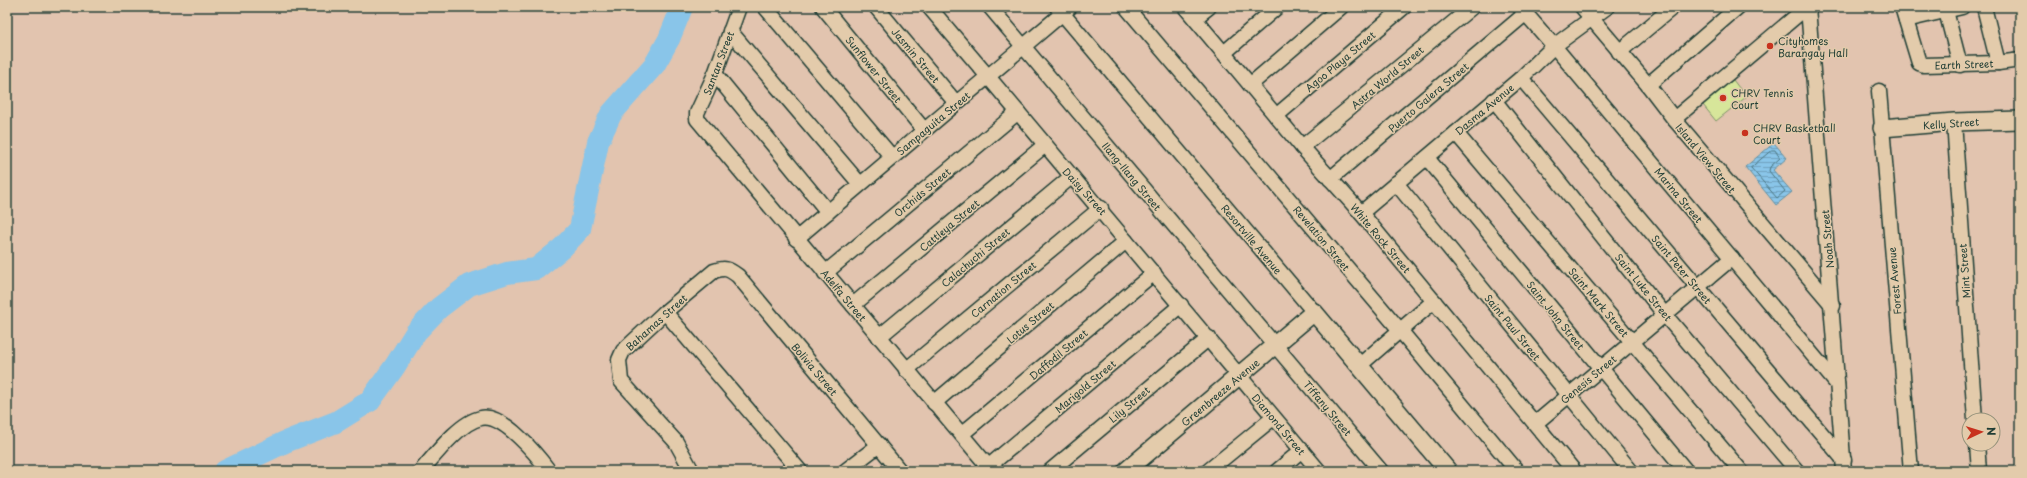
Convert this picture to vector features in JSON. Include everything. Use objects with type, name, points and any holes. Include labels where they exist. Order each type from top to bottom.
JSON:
[{"type":"street","name":"Santan Street","points":[[697,119],[697,113],[715,74],[739,7]]},
{"type":"street","points":[[765,7],[892,157]]},
{"type":"street","name":"Sunflower Street","points":[[823,7],[924,130]]},
{"type":"street","name":"Jasmin Street","points":[[876,7],[956,103]]},
{"type":"street","name":"Daisy Street","points":[[929,7],[1071,177],[1101,208],[1126,241],[1240,376]]},
{"type":"street","name":"Ilang-Ilang Street","points":[[990,7],[1275,345]]},
{"type":"street","name":"Revelation Street","points":[[1126,7],[1400,330],[1516,471]]},
{"type":"street","name":"White Rock Street","points":[[1185,7],[1302,147],[1361,213],[1434,300],[1574,471]]},
{"type":"street","points":[[1195,18],[1209,7]]},
{"type":"street","points":[[1224,53],[1276,7]]},
{"type":"street","points":[[1250,85],[1341,7]]},
{"type":"street","name":"Agoo Playa Street","points":[[1276,116],[1404,7]]},
{"type":"street","name":"Astra World Street","points":[[1302,147],[1472,7]]},
{"type":"street","name":"Island View Street","points":[[1582,7],[1648,85],[1674,119],[1833,306]]},
{"type":"street","name":"Dasma Avenue","points":[[1361,213],[1521,78],[1554,46],[1607,7]]},
{"type":"street","points":[[1619,52],[1673,7]]},
{"type":"street","points":[[1648,85],[1738,7]]},
{"type":"street","points":[[1674,119],[1808,7]]},
{"type":"street","name":"Noah Street","points":[[1808,7],[1833,306],[1837,384],[1844,466]]},
{"type":"street","points":[[1904,14],[1946,11],[1962,7]]},
{"type":"street","points":[[1984,7],[1998,63]]},
{"type":"street","name":"Sampaguita Street","points":[[796,239],[1023,47],[1063,9]]},
{"type":"street","name":"Resortville Avenue","points":[[1063,9],[1448,471]]},
{"type":"street","name":"Marina Street","points":[[1522,10],[1554,46],[1837,384]]},
{"type":"street","name":"Puerto Galera Street","points":[[1330,179],[1522,10]]},
{"type":"street","points":[[1946,11],[1960,65]]},
{"type":"street","name":"Earth Street","points":[[1904,14],[1919,63],[1924,65],[1960,65],[2020,60]]},
{"type":"street","points":[[730,31],[860,184]]},
{"type":"street","points":[[715,74],[828,212]]},
{"type":"street","name":"Saint Peter Street","points":[[1521,78],[1698,287],[1844,466]]},
{"type":"street","name":"Forest Avenue","points":[[1878,91],[1911,471]]},
{"type":"street","name":"Saint Luke Street","points":[[1494,100],[1665,315],[1797,471]]},
{"type":"street","name":"Orchids Street","points":[[825,273],[1018,112]]},
{"type":"street","name":"Adelfa Street","points":[[697,119],[990,469]]},
{"type":"street","name":"Kelly Street","points":[[1882,128],[1954,122],[2020,121]]},
{"type":"street","name":"Mint Street","points":[[1954,122],[1974,412]]},
{"type":"street","name":"Saint Mark Street","points":[[1456,132],[1741,471]]},
{"type":"street","name":"Cattleya Street","points":[[852,305],[1045,145]]},
{"type":"street","name":"Saint John Street","points":[[1427,158],[1600,369],[1686,471]]},
{"type":"street","name":"Calachuchi Street","points":[[879,337],[1071,177]]},
{"type":"street","name":"Saint Paul Street","points":[[1396,183],[1568,396],[1631,471]]},
{"type":"street","name":"Carnation Street","points":[[906,370],[1101,208]]},
{"type":"street","name":"Lotus Street","points":[[934,403],[1126,241]]},
{"type":"street","name":"Genesis Street","points":[[1536,423],[1732,258]]},
{"type":"street","name":"Bahamas Street","points":[[692,471],[676,442],[621,381],[619,360],[623,351],[665,312],[714,271],[722,268],[729,269]]},
{"type":"street","name":"Bolivia Street","points":[[729,269],[738,276],[900,471]]},
{"type":"street","name":"Daffodil Street","points":[[962,434],[1154,273]]},
{"type":"street","points":[[1360,365],[1434,300]]},
{"type":"street","name":"Marigold Street","points":[[990,469],[1181,305]]},
{"type":"street","points":[[665,312],[800,471]]},
{"type":"street","name":"Greenbreeze Avenue","points":[[1126,471],[1314,312]]},
{"type":"street","name":"Lily Street","points":[[1050,471],[1209,338]]},
{"type":"street","name":"Tiffany Street","points":[[1275,345],[1381,471]]},
{"type":"street","name":"Diamond Street","points":[[1240,376],[1273,418],[1319,471]]},
{"type":"street","points":[[421,471],[473,420],[482,417],[492,418],[510,430],[528,446],[546,470]]},
{"type":"street","points":[[1208,471],[1273,418]]},
{"type":"street","points":[[845,471],[879,445]]},
{"type":"street","points":[[1277,471],[1302,450]]},
{"type":"street","points":[[1977,452],[1978,471]]},
{"type":"green space","name":"CHRV Tennis Court","points":[[1730,76],[1746,97],[1716,121],[1699,100]]},
{"type":"water","points":[[1774,143],[1787,158],[1773,170],[1792,192],[1776,205],[1745,167]]},
{"type":"waterway","points":[[225,471],[285,442],[336,422],[370,401],[395,366],[416,332],[439,308],[469,285],[507,273],[536,269],[562,248],[580,229],[598,142],[611,114],[655,64],[669,39],[682,7]]},
{"type":"place","name":"Cityhomes Barangay Hall","points":[[1770,46]]},
{"type":"place","name":"CHRV Tennis Court","points":[[1723,98]]},
{"type":"place","name":"CHRV Basketball Court","points":[[1745,133]]}]
